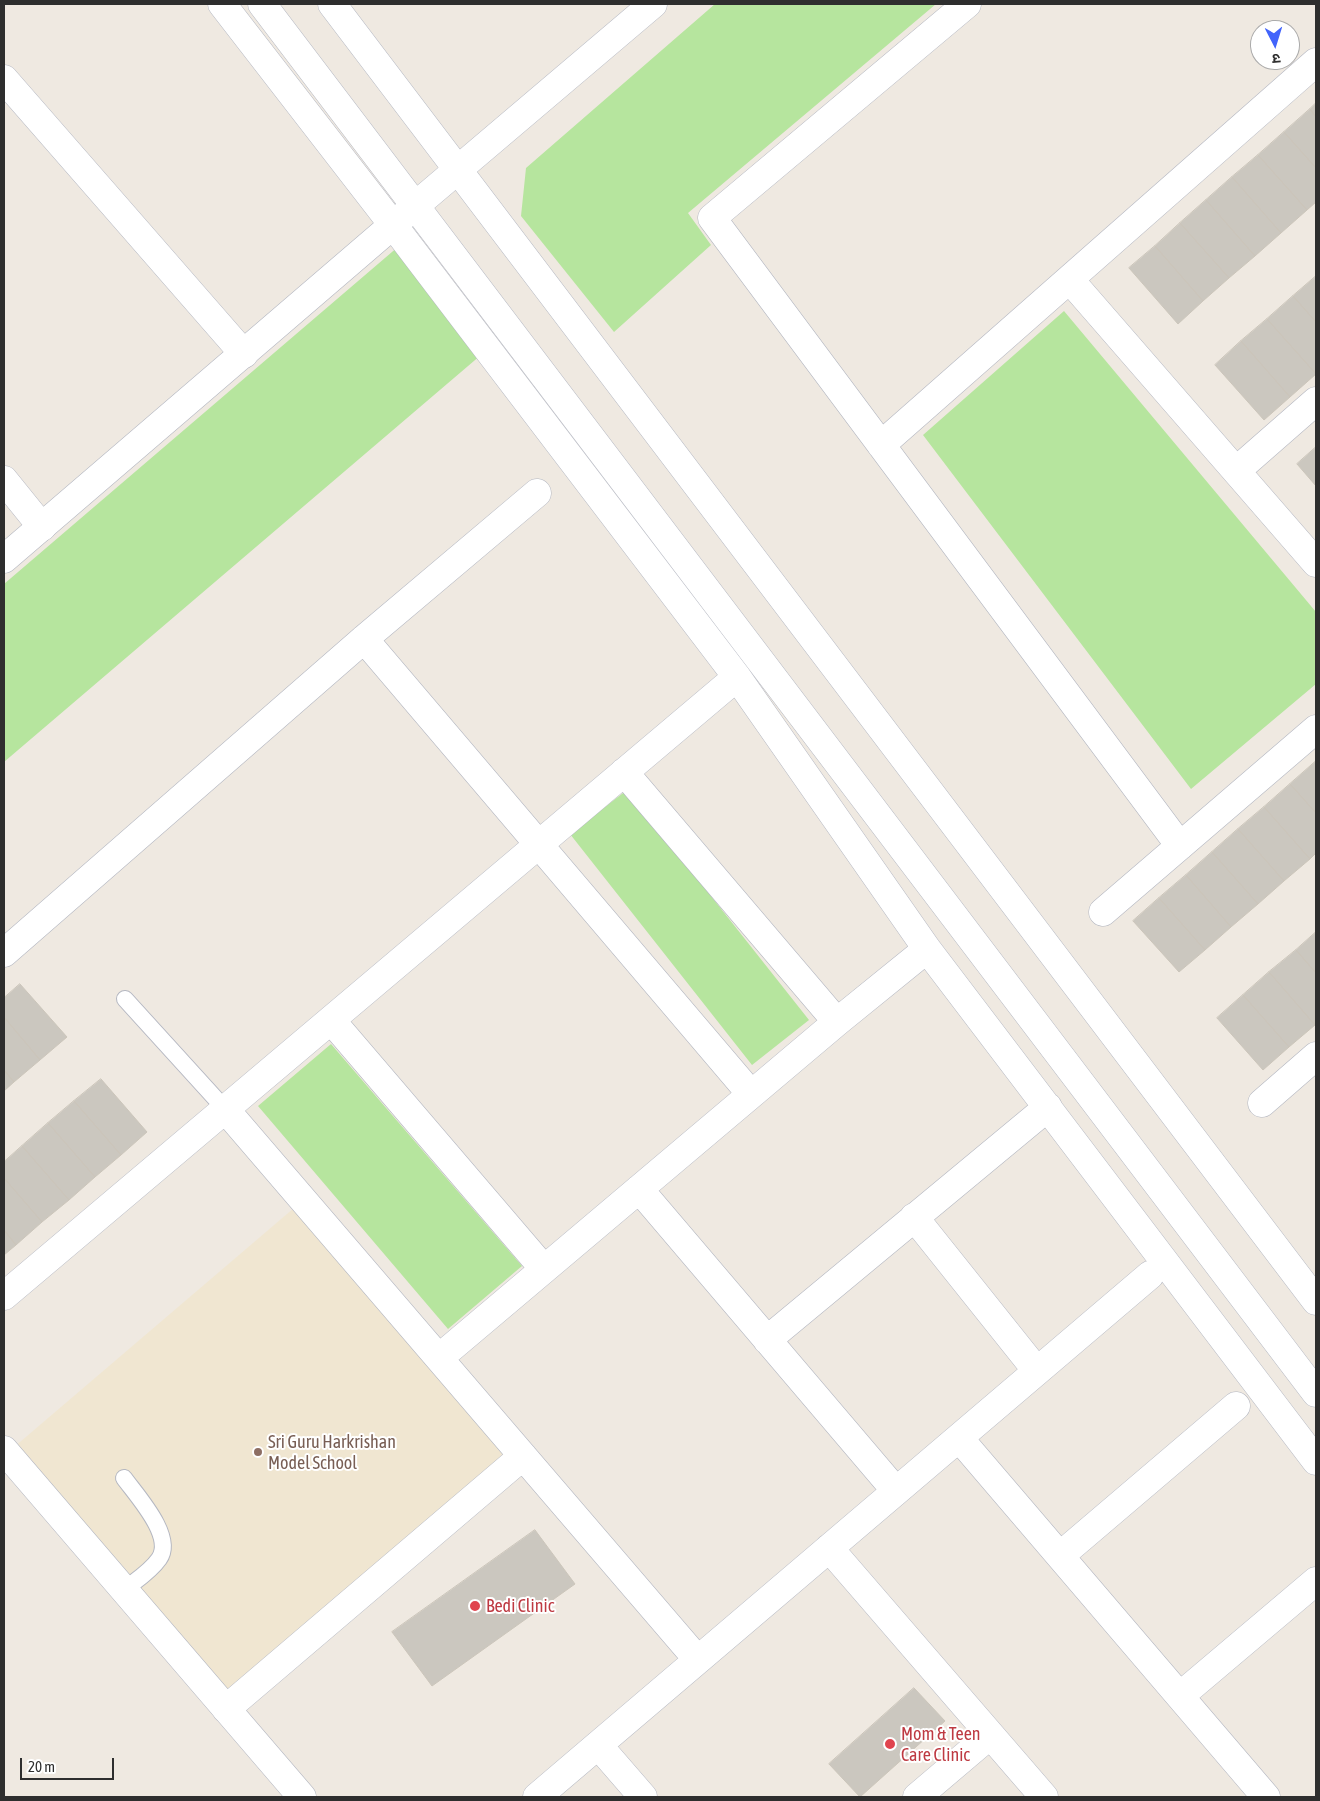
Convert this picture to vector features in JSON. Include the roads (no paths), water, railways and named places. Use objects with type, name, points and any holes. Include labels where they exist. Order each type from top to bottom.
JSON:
[{"type":"street","points":[[222,4],[393,225],[737,678],[927,949],[1316,1461]]},
{"type":"street","points":[[262,4],[1316,1393]]},
{"type":"street","points":[[332,4],[1316,1301]]},
{"type":"street","points":[[4,559],[653,4]]},
{"type":"street","points":[[967,4],[712,218],[1180,846]]},
{"type":"street","points":[[882,445],[1316,62]]},
{"type":"street","points":[[4,79],[244,354]]},
{"type":"street","points":[[1070,280],[1316,563]]},
{"type":"street","points":[[1236,471],[1316,401]]},
{"type":"street","points":[[4,480],[42,527]]},
{"type":"street","points":[[4,953],[364,639],[537,493]]},
{"type":"street","points":[[364,639],[751,1094]]},
{"type":"street","points":[[4,1296],[537,844],[737,678]]},
{"type":"street","points":[[1103,912],[1316,729]]},
{"type":"street","points":[[624,772],[837,1022]]},
{"type":"street","points":[[439,1358],[751,1094],[927,949]]},
{"type":"street","points":[[331,1020],[544,1269]]},
{"type":"street","points":[[1262,1103],[1316,1056]]},
{"type":"street","points":[[767,1340],[1048,1108]]},
{"type":"street","points":[[224,1109],[698,1660]]},
{"type":"street","points":[[639,1189],[896,1491]]},
{"type":"street","points":[[914,1217],[1037,1371]]},
{"type":"street","points":[[536,1797],[1150,1275]]},
{"type":"street","points":[[1061,1555],[1236,1406]]},
{"type":"street","points":[[959,1438],[1266,1797]]},
{"type":"street","points":[[4,1450],[302,1797]]},
{"type":"street","points":[[226,1708],[523,1456]]},
{"type":"street","points":[[829,1548],[1044,1797]]},
{"type":"street","points":[[1180,1696],[1316,1581]]},
{"type":"street","points":[[917,1797],[990,1735]]},
{"type":"street","points":[[598,1745],[643,1797]]},
{"type":"lane","points":[[125,999],[224,1109]]},
{"type":"lane","points":[[124,1478],[161,1533],[163,1547],[160,1558],[124,1590]]},
{"type":"place","name":"Sri Guru Harkrishan Model School","points":[[258,1452]]},
{"type":"place","name":"Bedi Clinic","points":[[475,1606]]},
{"type":"place","name":"Mom & Teen Care Clinic","points":[[890,1744]]}]
